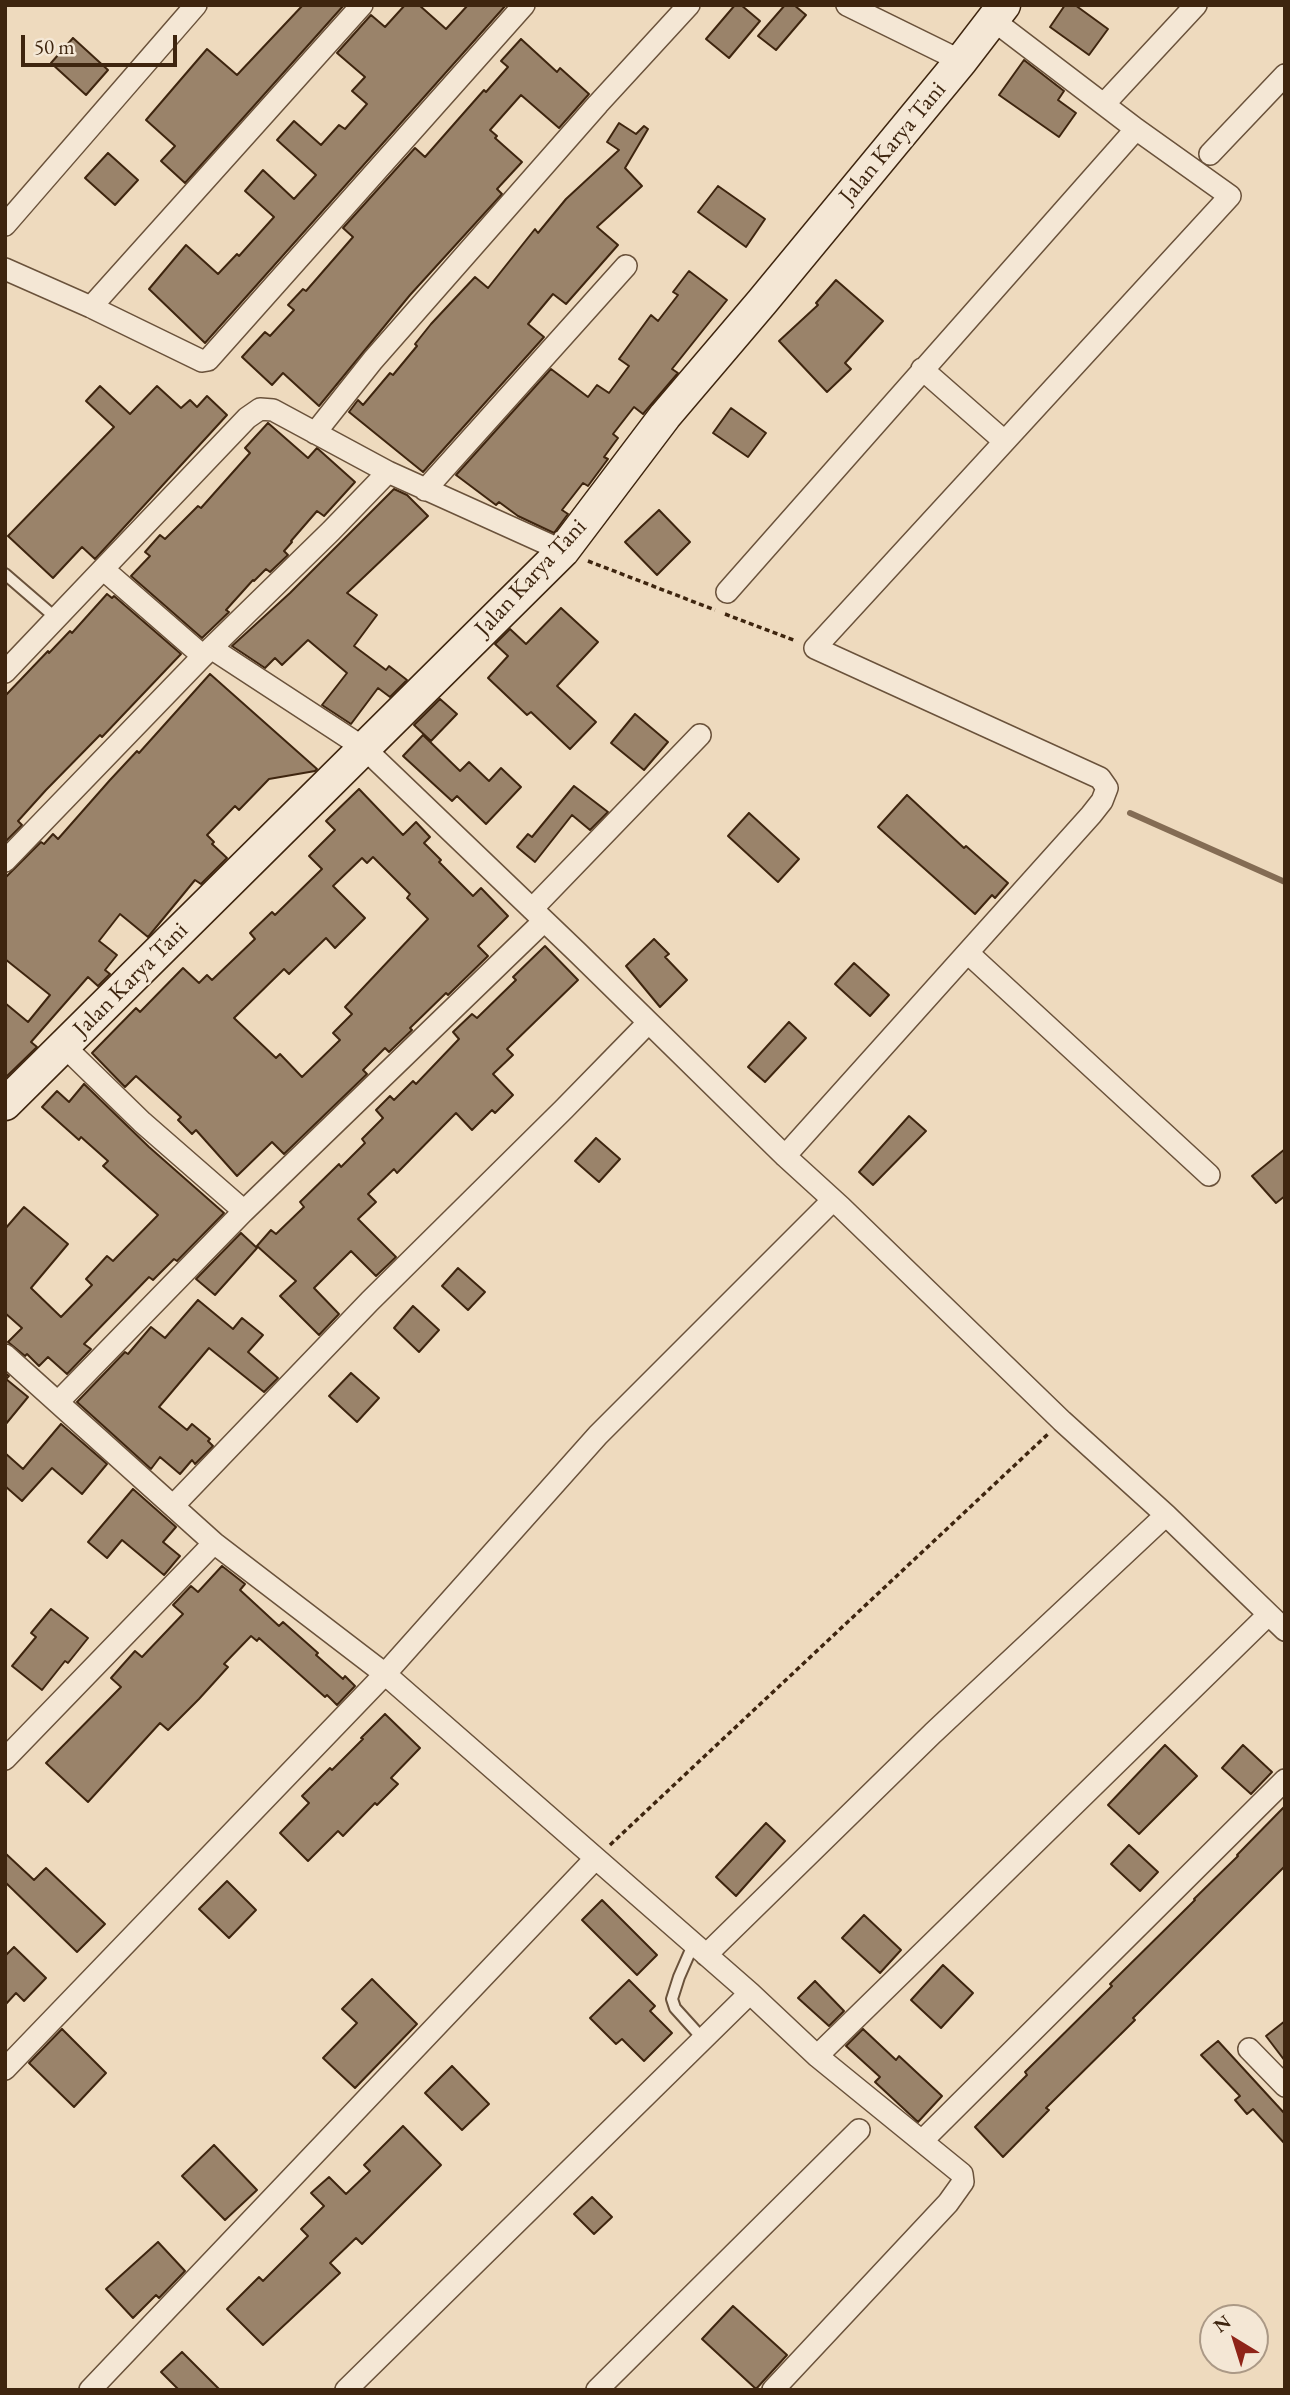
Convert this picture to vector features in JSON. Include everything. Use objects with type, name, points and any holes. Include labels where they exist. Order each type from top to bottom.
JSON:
[{"type":"street","points":[[5,225],[196,5]]},
{"type":"street","points":[[91,307],[362,5]]},
{"type":"street","points":[[5,269],[202,361],[208,360],[524,5]]},
{"type":"street","points":[[316,433],[398,331],[689,5]]},
{"type":"street","points":[[847,5],[961,61]]},
{"type":"street","points":[[1105,103],[1196,5]]},
{"type":"street","points":[[785,1156],[969,954],[1091,816],[1106,794],[1105,783],[1094,775],[815,648],[1230,196],[1136,129],[999,12]]},
{"type":"street","name":"Jalan Karya Tani","points":[[5,1104],[563,551],[665,416],[999,12]]},
{"type":"street","points":[[1210,154],[1285,75]]},
{"type":"street","points":[[727,592],[1136,129]]},
{"type":"street","points":[[425,490],[626,266]]},
{"type":"street","points":[[922,369],[1004,441]]},
{"type":"street","points":[[5,671],[254,411],[260,409],[273,410],[425,490],[563,551]]},
{"type":"street","points":[[5,861],[207,652],[388,472]]},
{"type":"street","points":[[103,569],[207,652],[364,748],[785,1156],[1285,1630]]},
{"type":"street","points":[[59,1401],[538,915],[701,734]]},
{"type":"street","points":[[969,954],[1209,1175]]},
{"type":"street","points":[[173,1506],[370,1301],[564,1110],[648,1023]]},
{"type":"street","points":[[65,1047],[142,1122],[244,1211]]},
{"type":"street","points":[[5,2069],[386,1674],[598,1435],[833,1200]]},
{"type":"street","points":[[5,1355],[214,1543],[386,1674],[750,1993],[817,2056],[962,2174],[963,2182],[948,2203],[773,2390]]},
{"type":"street","points":[[700,1950],[1166,1515]]},
{"type":"street","points":[[5,1759],[214,1543]]},
{"type":"street","points":[[817,2056],[1268,1615]]},
{"type":"street","points":[[923,2140],[1285,1780]]},
{"type":"street","points":[[90,2390],[595,1859]]},
{"type":"street","points":[[346,2390],[750,1993]]},
{"type":"street","points":[[1249,2049],[1285,2086]]},
{"type":"street","points":[[597,2390],[859,2130]]},
{"type":"lane","points":[[5,573],[56,618]]},
{"type":"lane","points":[[700,1950],[679,1977],[672,1999],[675,2008],[704,2039]]},
{"type":"path","points":[[563,551],[815,648]]},
{"type":"path","points":[[595,1859],[1062,1421]]},
{"type":"building","points":[[303,5],[344,5],[185,183],[161,161],[175,146],[146,120],[207,49],[237,75]]},
{"type":"building","points":[[405,5],[419,5],[446,29],[468,5],[506,5],[205,343],[149,289],[186,245],[218,274],[237,254],[239,256],[274,217],[245,191],[263,170],[294,199],[316,175],[277,140],[294,121],[321,145],[339,125],[345,129],[367,104],[352,91],[365,77],[337,53],[371,15],[385,27]]},
{"type":"building","points":[[735,5],[741,5],[760,21],[729,58],[706,39]]},
{"type":"building","points":[[785,5],[794,5],[806,15],[776,50],[758,36]]},
{"type":"building","points":[[1065,5],[1075,5],[1108,29],[1089,55],[1050,27]]},
{"type":"building","points":[[73,38],[108,70],[86,95],[51,63]]},
{"type":"building","points":[[521,39],[557,72],[560,68],[589,94],[559,128],[521,95],[490,130],[497,136],[495,138],[522,162],[497,189],[502,194],[410,295],[319,406],[283,373],[272,385],[242,357],[265,332],[270,336],[294,310],[288,305],[303,289],[306,291],[353,237],[343,228],[415,148],[425,157],[508,67],[501,61]]},
{"type":"building","points":[[1024,60],[1064,91],[1058,100],[1076,113],[1059,137],[999,95]]},
{"type":"building","points":[[619,123],[636,134],[644,126],[648,129],[625,168],[642,186],[597,227],[618,245],[566,304],[553,294],[528,324],[544,337],[423,472],[349,412],[358,400],[363,405],[390,373],[393,375],[431,324],[475,277],[488,288],[535,229],[538,233],[566,199],[619,150],[607,142]]},
{"type":"building","points":[[108,153],[138,180],[115,205],[85,178]]},
{"type":"building","points":[[718,186],[765,219],[746,247],[698,212]]},
{"type":"building","points":[[689,271],[727,300],[672,369],[678,373],[643,414],[634,407],[613,434],[618,438],[604,457],[608,459],[588,486],[583,483],[562,510],[568,514],[554,533],[518,516],[499,502],[496,505],[456,475],[551,369],[588,397],[597,385],[609,393],[629,366],[619,359],[651,315],[658,321],[678,295],[673,292]]},
{"type":"building","points":[[836,280],[883,321],[845,363],[851,369],[827,392],[779,341],[818,305],[816,303]]},
{"type":"building","points":[[100,386],[130,414],[157,386],[181,408],[190,400],[197,407],[207,396],[227,415],[95,559],[82,547],[53,578],[8,536],[114,427],[86,401]]},
{"type":"building","points":[[731,408],[766,433],[748,457],[713,433]]},
{"type":"building","points":[[268,423],[308,458],[317,448],[355,482],[324,516],[317,511],[284,551],[288,555],[270,572],[266,569],[253,580],[226,610],[229,612],[202,638],[131,576],[150,556],[145,552],[160,535],[165,539],[198,506],[201,508],[250,453],[245,448]]},
{"type":"building","points":[[394,489],[407,495],[428,516],[347,593],[377,615],[354,646],[386,670],[389,666],[407,680],[390,697],[378,688],[351,724],[322,705],[347,673],[308,640],[282,665],[275,658],[265,668],[232,646],[290,593]]},
{"type":"building","points":[[659,510],[690,542],[657,575],[625,542]]},
{"type":"building","points":[[107,594],[112,598],[114,596],[181,654],[102,737],[100,735],[46,790],[18,821],[22,825],[6,841],[5,696],[48,651],[49,653],[70,631],[72,633]]},
{"type":"building","points":[[561,608],[598,642],[557,686],[596,722],[570,749],[531,712],[527,715],[488,678],[508,656],[495,644],[510,629],[526,644]]},
{"type":"building","points":[[210,674],[317,769],[269,779],[239,810],[235,806],[207,835],[214,842],[212,844],[227,858],[201,884],[195,880],[148,937],[120,914],[99,941],[117,955],[105,970],[110,974],[98,986],[88,977],[31,1042],[37,1047],[5,1078],[5,1003],[28,1022],[50,995],[5,959],[5,878],[41,842],[44,844],[53,834],[58,839]]},
{"type":"building","points":[[440,699],[457,714],[431,741],[414,725]]},
{"type":"building","points":[[635,714],[668,742],[644,770],[611,743]]},
{"type":"building","points":[[423,735],[460,771],[469,762],[489,781],[501,768],[521,787],[486,824],[457,796],[452,801],[403,756]]},
{"type":"building","points":[[574,786],[608,812],[590,830],[572,815],[535,862],[517,847],[528,834],[532,837]]},
{"type":"building","points":[[359,789],[403,835],[416,822],[430,837],[424,843],[441,860],[439,862],[473,896],[481,888],[508,916],[478,946],[488,956],[448,995],[446,993],[389,1052],[385,1048],[363,1070],[367,1074],[284,1154],[272,1142],[237,1176],[196,1130],[192,1134],[178,1120],[181,1117],[136,1076],[125,1087],[92,1053],[136,1008],[140,1012],[183,968],[199,983],[207,975],[212,980],[255,939],[250,933],[272,912],[275,915],[322,869],[309,856],[335,830],[326,821]],"holes":[[[373,857],[410,894],[407,898],[428,919],[345,1007],[352,1014],[333,1033],[340,1040],[302,1077],[280,1054],[276,1058],[234,1018],[284,969],[289,974],[326,938],[335,948],[365,918],[333,886],[362,858],[367,863]]]},
{"type":"building","points":[[907,795],[964,848],[966,846],[1008,883],[995,898],[992,895],[975,914],[878,827]]},
{"type":"building","points":[[749,813],[799,859],[778,882],[728,836]]},
{"type":"building","points":[[654,939],[669,954],[665,957],[687,980],[660,1007],[626,966]]},
{"type":"building","points":[[545,946],[578,980],[507,1049],[513,1055],[493,1074],[513,1095],[495,1113],[492,1110],[472,1130],[456,1113],[397,1173],[394,1169],[368,1194],[376,1202],[358,1219],[396,1257],[376,1276],[351,1251],[314,1288],[339,1314],[319,1335],[280,1296],[296,1281],[257,1246],[271,1230],[276,1234],[304,1207],[300,1202],[365,1143],[362,1139],[383,1118],[376,1110],[390,1096],[394,1100],[413,1081],[416,1084],[459,1039],[453,1032],[472,1014],[477,1018],[516,980],[513,977]]},
{"type":"building","points":[[854,963],[889,995],[870,1016],[835,984]]},
{"type":"building","points":[[789,1022],[806,1038],[765,1082],[748,1067]]},
{"type":"building","points":[[84,1084],[149,1147],[224,1213],[177,1261],[174,1259],[153,1280],[149,1277],[84,1344],[91,1349],[67,1374],[48,1357],[39,1366],[27,1354],[25,1356],[8,1342],[22,1328],[5,1313],[5,1229],[24,1207],[68,1244],[31,1288],[61,1317],[92,1285],[86,1279],[107,1256],[113,1261],[158,1215],[103,1166],[108,1161],[81,1137],[79,1140],[42,1107],[57,1091],[69,1102]]},
{"type":"building","points":[[909,1116],[926,1131],[873,1185],[859,1172]]},
{"type":"building","points":[[596,1138],[620,1159],[599,1182],[575,1161]]},
{"type":"building","points":[[1285,1149],[1285,1196],[1276,1203],[1252,1176]]},
{"type":"building","points":[[241,1233],[257,1248],[215,1295],[196,1279]]},
{"type":"building","points":[[458,1268],[485,1292],[468,1310],[442,1286]]},
{"type":"building","points":[[198,1300],[233,1329],[242,1318],[263,1335],[248,1352],[278,1378],[264,1392],[209,1348],[159,1407],[187,1430],[192,1424],[210,1439],[208,1441],[213,1446],[195,1464],[192,1460],[180,1474],[160,1457],[151,1469],[77,1402],[125,1352],[128,1354],[151,1327],[165,1338]]},
{"type":"building","points":[[413,1306],[439,1330],[419,1352],[394,1328]]},
{"type":"building","points":[[5,1373],[9,1376],[6,1379],[28,1397],[5,1425]]},
{"type":"building","points":[[351,1373],[379,1398],[357,1422],[329,1396]]},
{"type":"building","points":[[61,1424],[107,1464],[82,1494],[52,1468],[22,1501],[5,1486],[5,1453],[23,1469]]},
{"type":"building","points":[[133,1489],[176,1527],[163,1542],[180,1556],[164,1575],[122,1540],[107,1558],[88,1542]]},
{"type":"building","points":[[222,1566],[245,1584],[240,1590],[279,1626],[283,1622],[343,1679],[345,1676],[355,1686],[337,1705],[259,1638],[257,1641],[251,1636],[224,1664],[228,1667],[199,1699],[168,1730],[160,1723],[88,1802],[46,1763],[121,1687],[111,1678],[135,1651],[142,1657],[183,1614],[173,1605],[191,1586],[198,1592]]},
{"type":"building","points":[[51,1609],[88,1638],[42,1690],[12,1666],[36,1637],[31,1633]]},
{"type":"building","points":[[385,1714],[420,1748],[391,1778],[398,1784],[343,1836],[338,1831],[308,1861],[280,1833],[309,1803],[302,1796],[330,1768],[332,1770]]},
{"type":"building","points":[[1165,1745],[1197,1776],[1139,1834],[1108,1805]]},
{"type":"building","points":[[1243,1745],[1272,1772],[1251,1794],[1222,1768]]},
{"type":"building","points":[[1285,1806],[1285,1866],[1133,2018],[1135,2020],[1046,2108],[1049,2110],[1003,2157],[975,2127],[1027,2075],[1025,2072],[1112,1986],[1110,1984]]},
{"type":"building","points":[[766,1823],[785,1841],[736,1896],[716,1877]]},
{"type":"building","points":[[1129,1845],[1158,1872],[1140,1891],[1111,1864]]},
{"type":"building","points":[[5,1853],[34,1880],[46,1868],[105,1924],[77,1952],[5,1882]]},
{"type":"building","points":[[227,1881],[256,1910],[229,1938],[199,1909]]},
{"type":"building","points":[[602,1900],[657,1955],[637,1975],[582,1920]]},
{"type":"building","points":[[864,1915],[901,1950],[880,1973],[842,1938]]},
{"type":"building","points":[[14,1947],[46,1978],[24,2001],[16,1993],[5,2005],[5,1956]]},
{"type":"building","points":[[943,1965],[973,1993],[941,2028],[911,2000]]},
{"type":"building","points":[[372,1979],[417,2024],[355,2088],[323,2058],[357,2023],[342,2009]]},
{"type":"building","points":[[629,1980],[655,2006],[650,2011],[672,2033],[644,2061],[622,2039],[616,2044],[590,2018]]},
{"type":"building","points":[[815,1981],[844,2011],[829,2026],[798,1998]]},
{"type":"building","points":[[1285,2021],[1285,2061],[1266,2036]]},
{"type":"building","points":[[62,2029],[106,2073],[74,2107],[29,2063]]},
{"type":"building","points":[[863,2029],[896,2060],[899,2056],[942,2096],[918,2122],[875,2082],[880,2077],[846,2046]]},
{"type":"building","points":[[1218,2041],[1285,2114],[1285,2144],[1253,2109],[1247,2114],[1235,2100],[1240,2096],[1201,2055]]},
{"type":"building","points":[[452,2066],[489,2104],[462,2130],[425,2093]]},
{"type":"building","points":[[403,2126],[441,2165],[362,2244],[356,2238],[330,2263],[340,2273],[263,2345],[227,2309],[259,2277],[263,2281],[308,2236],[301,2229],[324,2206],[311,2193],[329,2177],[346,2194],[370,2171],[364,2165]]},
{"type":"building","points":[[214,2145],[257,2190],[225,2220],[182,2176]]},
{"type":"building","points":[[592,2197],[612,2217],[594,2234],[574,2214]]},
{"type":"building","points":[[158,2242],[185,2271],[159,2298],[156,2295],[133,2318],[106,2289]]},
{"type":"building","points":[[733,2306],[787,2355],[756,2389],[702,2339]]},
{"type":"building","points":[[182,2352],[220,2390],[179,2390],[161,2372]]},
{"type":"waterway","points":[[1130,813],[1285,882]]}]
